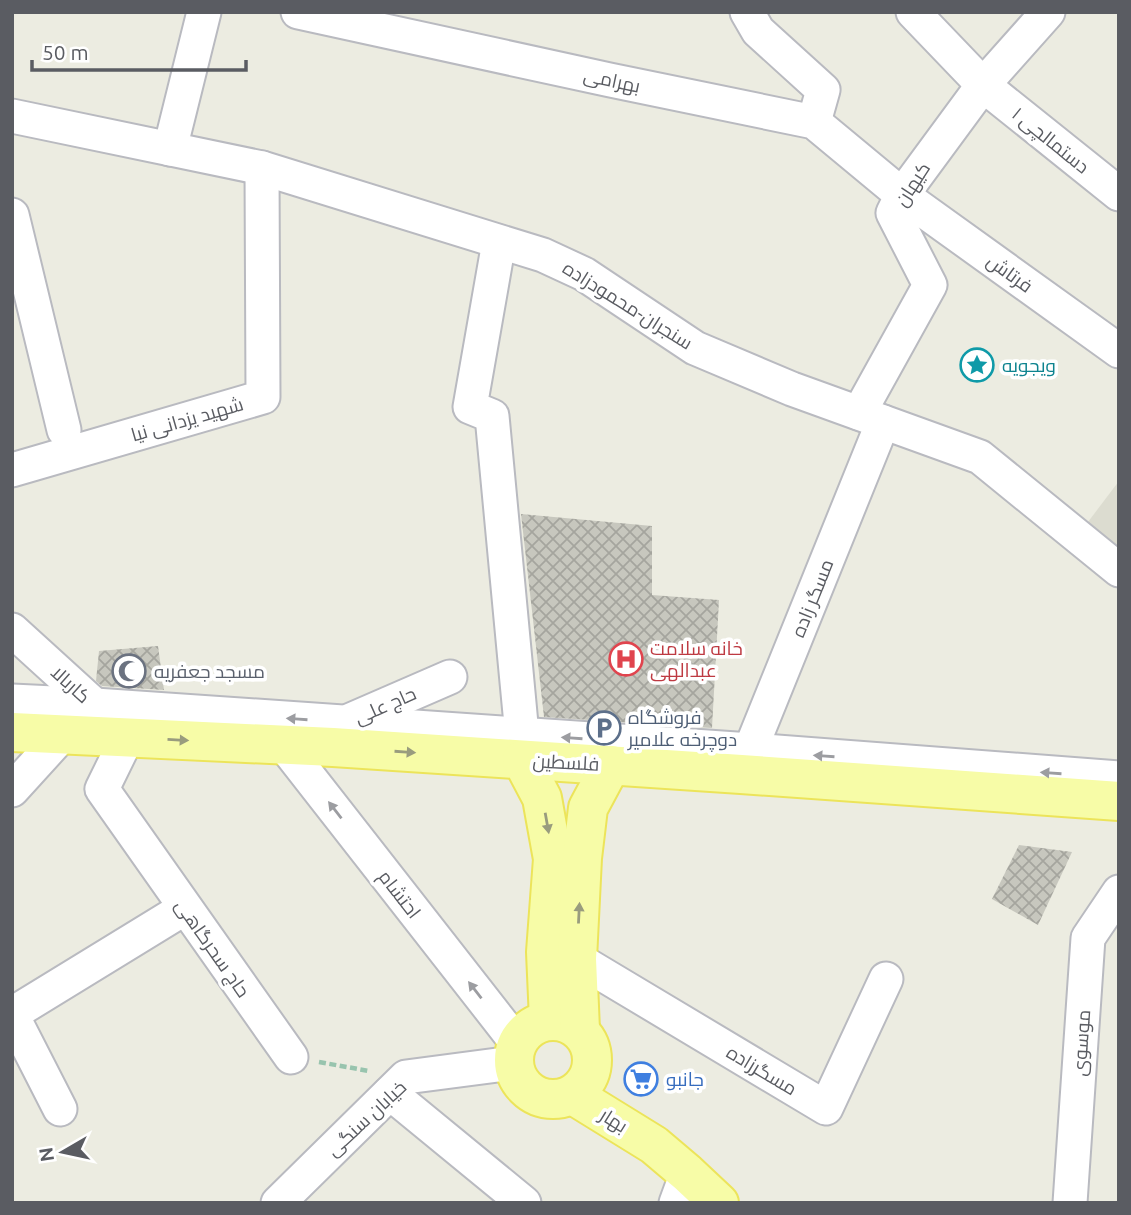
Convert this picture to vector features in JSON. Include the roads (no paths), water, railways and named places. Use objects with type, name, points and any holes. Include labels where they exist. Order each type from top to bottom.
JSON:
[{"type":"main road","name":"فلسطین","points":[[12,733],[284,745],[339,735],[522,747],[611,765],[746,762],[1119,801]]},
{"type":"main road","points":[[522,747],[542,798],[553,859],[546,953],[574,1036],[588,1080],[573,1095],[554,1100],[534,1096],[519,1082],[515,1053],[530,1027],[574,1036]]},
{"type":"main road","points":[[574,1036],[582,858],[588,808],[611,765]]},
{"type":"main road","name":"بهار","points":[[574,1036],[682,1188],[719,1203]]},
{"type":"main road","name":"بهار","points":[[573,1095],[654,1145]]},
{"type":"street","points":[[170,149],[204,12]]},
{"type":"street","points":[[747,12],[758,31],[823,90],[814,122]]},
{"type":"street","name":"دستمالچی ۱","points":[[913,12],[983,85],[1119,194]]},
{"type":"street","name":"کیهان","points":[[871,418],[930,285],[893,213],[902,195],[983,85],[1048,12]]},
{"type":"street","name":"بهرامی","points":[[307,13],[814,122],[902,195]]},
{"type":"street","name":"سنجران-محمودزاده","points":[[12,116],[262,168],[543,255],[584,274],[695,348],[792,389],[980,457],[1119,570]]},
{"type":"street","name":"شهید یزدانی نیا","points":[[12,470],[263,397],[262,168]]},
{"type":"street","name":"فرتاش","points":[[902,195],[1119,351]]},
{"type":"street","points":[[12,215],[64,430]]},
{"type":"street","points":[[499,242],[470,407],[492,416],[522,747],[746,762],[1119,778]]},
{"type":"street","name":"مسگر زاده","points":[[746,762],[871,418]]},
{"type":"street","name":"کاربالا","points":[[12,630],[129,738]]},
{"type":"street","name":"حاج علی","points":[[339,735],[450,677]]},
{"type":"street","points":[[12,701],[95,705],[339,735]]},
{"type":"street","points":[[12,790],[62,735]]},
{"type":"street","name":"حاج سحرگاهی","points":[[129,738],[102,789],[291,1057]]},
{"type":"street","name":"احتشام","points":[[284,745],[515,1053]]},
{"type":"street","name":"موسوی","points":[[1070,1203],[1088,938],[1119,892]]},
{"type":"street","points":[[60,1109],[12,1015],[185,908]]},
{"type":"street","name":"مسگرزاده","points":[[577,959],[826,1108],[886,979]]},
{"type":"street","name":"خیابان سنگی","points":[[278,1203],[398,1085],[515,1053]]},
{"type":"street","points":[[398,1085],[524,1203]]},
{"type":"place","name":"ویجویه","points":[[977,365]]},
{"type":"place","name":"خانه سلامت عبدالهی","points":[[626,659]]},
{"type":"place","name":"مسجد جعفریه","points":[[129,671]]},
{"type":"place","name":"فروشگاه دوچرخه علامیر","points":[[604,728]]},
{"type":"place","name":"جانبو","points":[[641,1079]]}]
